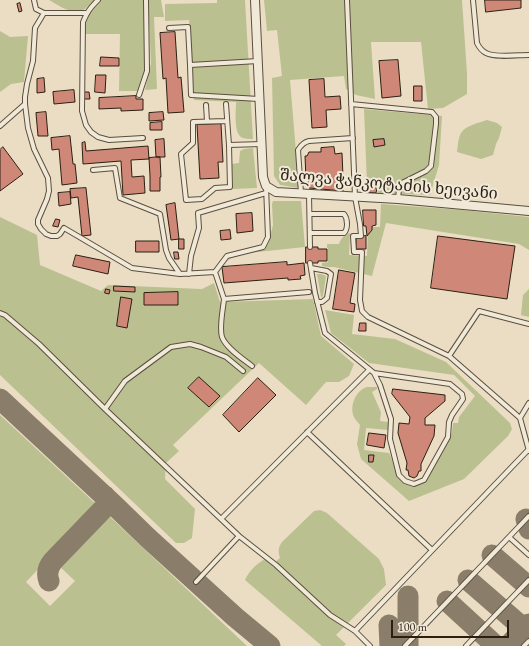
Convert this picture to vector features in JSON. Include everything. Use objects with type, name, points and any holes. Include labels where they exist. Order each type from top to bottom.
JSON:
[{"type":"street","name":"შალვა ჭანკოტაძის ხეივანი","points":[[255,0],[259,99],[266,189],[276,192],[398,199],[529,211]]},
{"type":"lane","points":[[34,0],[36,9],[44,12],[86,13]]},
{"type":"lane","points":[[98,0],[90,7],[83,22],[82,111],[86,125],[91,132],[98,137],[109,140],[143,138]]},
{"type":"lane","points":[[139,95],[147,71],[146,0]]},
{"type":"lane","points":[[347,0],[355,197],[361,236],[354,236],[354,252],[362,252],[360,300],[362,311],[368,317],[449,356],[520,418],[529,450],[355,631]]},
{"type":"lane","points":[[473,0],[477,44],[480,49],[486,54],[493,56],[529,55]]},
{"type":"lane","points":[[44,12],[35,28],[32,61],[27,84],[25,104],[28,128],[34,149],[48,178],[49,191],[38,220],[38,224],[46,234],[57,236],[64,228],[132,268],[180,274],[189,274],[215,272],[227,256],[262,247],[268,237],[266,189],[198,213],[199,228],[191,256],[189,274]]},
{"type":"lane","points":[[170,28],[188,27],[191,95],[259,99]]},
{"type":"lane","points":[[190,65],[258,61]]},
{"type":"lane","points":[[0,126],[25,104]]},
{"type":"lane","points":[[226,104],[227,120],[230,187],[215,188],[202,199],[186,200],[181,154],[193,143],[193,122],[227,120]]},
{"type":"lane","points":[[351,104],[432,112],[436,117],[431,166],[426,171],[402,183],[399,189],[398,199]]},
{"type":"lane","points":[[206,105],[207,121]]},
{"type":"lane","points":[[310,247],[310,214],[305,194],[298,150],[301,145],[309,141],[353,138]]},
{"type":"lane","points":[[228,145],[262,144]]},
{"type":"lane","points":[[93,170],[115,168],[120,198],[160,214],[166,250],[169,258],[180,274]]},
{"type":"lane","points":[[310,214],[344,214],[347,219],[347,230],[344,233],[310,233]]},
{"type":"lane","points":[[317,302],[322,302],[327,298],[330,274],[327,271],[311,265],[315,293],[317,302],[325,333],[374,374],[380,386],[391,419],[390,439],[400,475],[405,482],[414,484],[421,482],[424,480],[448,437],[449,422],[463,399],[462,394],[450,384],[374,374]]},
{"type":"lane","points":[[215,272],[224,299],[221,326],[222,338],[232,351],[252,366]]},
{"type":"lane","points":[[224,299],[309,292]]},
{"type":"lane","points":[[449,356],[479,311],[529,324]]},
{"type":"lane","points":[[0,313],[39,344],[239,536],[276,565],[330,615],[355,631],[370,646]]},
{"type":"lane","points":[[105,409],[125,381],[171,347],[190,344],[201,347],[226,357],[242,371]]},
{"type":"lane","points":[[221,519],[369,370]]},
{"type":"lane","points":[[520,418],[529,403]]},
{"type":"lane","points":[[307,432],[432,550]]},
{"type":"lane","points":[[405,646],[529,516]]},
{"type":"lane","points":[[196,582],[239,536]]},
{"type":"lane","points":[[509,537],[529,555]]},
{"type":"lane","points":[[466,646],[529,580]]},
{"type":"lane","points":[[524,646],[529,641]]},
{"type":"green space","points":[[49,0],[95,0],[85,9],[80,11],[71,11]]},
{"type":"green space","points":[[101,0],[145,0],[145,68],[138,91],[119,91],[120,34],[85,34],[88,14]]},
{"type":"green space","points":[[148,0],[161,0],[164,17],[154,17],[157,89],[145,90],[151,63]]},
{"type":"green space","points":[[217,0],[245,0],[253,139],[243,138],[240,136],[236,128],[236,102],[194,100],[189,20],[165,21],[165,4],[217,3]]},
{"type":"green space","points":[[264,0],[462,0],[467,94],[443,108],[428,109],[421,42],[371,42],[375,99],[356,95],[346,89],[344,76],[290,80],[299,188],[280,185],[274,176],[272,78],[282,76],[277,30],[267,31]]},
{"type":"green space","points":[[0,31],[10,37],[28,36],[24,82],[11,84],[0,92]]},
{"type":"green space","points":[[364,109],[442,116],[439,165],[430,195],[378,193],[377,185],[367,184]]},
{"type":"green space","points":[[487,120],[497,123],[502,127],[493,155],[481,159],[457,152],[459,137],[463,130],[469,126]]},
{"type":"green space","points":[[253,148],[257,188],[233,189],[232,164],[239,163],[240,151]]},
{"type":"green space","points":[[273,201],[301,201],[305,247],[241,254],[263,248],[268,244],[273,225]]},
{"type":"green space","points":[[381,204],[529,217],[529,250],[519,244],[386,223],[372,276],[334,267],[322,266],[322,263],[328,262],[327,244],[339,244],[343,237],[350,233],[349,255],[367,256],[368,227],[380,227]]},
{"type":"green space","points":[[0,217],[37,235],[40,265],[101,291],[108,285],[202,289],[214,283],[220,302],[313,299],[321,336],[354,364],[349,376],[339,382],[326,382],[306,405],[259,363],[173,445],[179,451],[166,463],[165,479],[195,509],[192,538],[184,543],[176,543],[0,375]]},
{"type":"green space","points":[[232,257],[221,265],[226,259]]},
{"type":"green space","points":[[317,274],[326,276],[322,297],[321,297]]},
{"type":"green space","points":[[529,289],[529,317],[521,315],[523,295]]},
{"type":"green space","points":[[325,310],[354,315],[352,334],[395,339],[446,362],[510,423],[512,429],[508,436],[464,479],[409,501],[361,459],[357,444],[360,425],[354,418],[352,408],[354,399],[363,389],[367,387],[377,387],[377,389],[372,392],[381,412],[380,421],[388,422],[388,430],[366,428],[364,450],[389,453],[397,475],[403,482],[414,485],[424,480],[449,441],[453,423],[458,423],[459,417],[475,396],[454,375],[369,363],[331,333]]},
{"type":"green space","points":[[0,415],[98,506],[26,582],[50,606],[75,581],[58,565],[107,514],[247,646],[0,646]]},
{"type":"green space","points":[[320,510],[327,513],[379,559],[384,569],[386,585],[336,635],[346,644],[344,646],[322,646],[245,580],[256,565],[265,559],[274,563],[280,558],[279,550],[282,542],[314,511]]},
{"type":"building","points":[[485,0],[521,0],[521,8],[486,12]]},
{"type":"building","points":[[20,3],[22,11],[19,12],[17,4]]},
{"type":"building","points":[[175,32],[178,78],[181,77],[184,112],[168,113],[166,78],[163,79],[160,33]]},
{"type":"building","points":[[101,57],[119,58],[119,66],[100,66]]},
{"type":"building","points":[[398,60],[401,96],[382,98],[379,61]]},
{"type":"building","points":[[96,75],[106,75],[105,93],[95,92]]},
{"type":"building","points":[[44,78],[45,92],[37,93],[37,79]]},
{"type":"building","points":[[324,79],[325,97],[340,96],[341,109],[326,110],[327,127],[312,128],[309,80]]},
{"type":"building","points":[[414,86],[422,86],[422,101],[414,101]]},
{"type":"building","points":[[74,90],[75,102],[54,104],[53,92]]},
{"type":"building","points":[[84,92],[89,92],[90,99],[85,99]]},
{"type":"building","points":[[136,96],[136,99],[143,99],[143,110],[121,111],[121,108],[99,109],[99,98]]},
{"type":"building","points":[[46,112],[48,136],[38,136],[36,113]]},
{"type":"building","points":[[163,112],[164,120],[149,121],[149,113]]},
{"type":"building","points":[[162,122],[162,130],[150,130],[150,123]]},
{"type":"building","points":[[221,124],[223,162],[218,162],[219,178],[200,179],[197,125]]},
{"type":"building","points":[[70,136],[77,183],[62,185],[59,149],[52,150],[51,138]]},
{"type":"building","points":[[164,139],[165,157],[156,157],[155,140]]},
{"type":"building","points":[[384,139],[385,145],[374,147],[373,140]]},
{"type":"building","points":[[85,142],[86,151],[148,146],[149,159],[131,160],[132,177],[144,176],[145,193],[123,195],[121,161],[83,164],[82,143]]},
{"type":"building","points":[[3,147],[23,174],[0,191],[0,150]]},
{"type":"building","points":[[334,147],[335,154],[342,153],[343,191],[309,188],[308,179],[306,179],[305,156],[307,156],[309,152],[321,152],[321,148]]},
{"type":"building","points":[[160,157],[160,191],[150,191],[149,158]]},
{"type":"building","points":[[367,187],[377,188],[376,193],[366,192]]},
{"type":"building","points":[[86,188],[91,235],[82,236],[78,197],[71,198],[70,189]]},
{"type":"building","points":[[70,192],[71,204],[59,206],[58,193]]},
{"type":"building","points":[[175,203],[179,239],[171,240],[166,205]]},
{"type":"building","points":[[363,210],[376,210],[376,225],[372,226],[372,230],[367,236],[366,226],[364,226]]},
{"type":"building","points":[[252,213],[253,231],[237,233],[236,214]]},
{"type":"building","points":[[56,219],[60,220],[58,227],[53,226]]},
{"type":"building","points":[[230,230],[231,239],[221,240],[220,231]]},
{"type":"building","points":[[366,236],[366,249],[356,249],[356,237]]},
{"type":"building","points":[[438,236],[515,246],[507,299],[431,288]]},
{"type":"building","points":[[179,239],[184,239],[184,249],[179,249]]},
{"type":"building","points":[[136,241],[159,241],[159,252],[136,252]]},
{"type":"building","points":[[306,247],[327,249],[327,261],[306,263]]},
{"type":"building","points":[[174,252],[178,252],[179,259],[175,259]]},
{"type":"building","points":[[76,255],[110,262],[108,274],[73,266]]},
{"type":"building","points":[[287,262],[287,265],[304,263],[305,275],[300,276],[301,279],[288,280],[288,278],[224,283],[222,267]]},
{"type":"building","points":[[339,270],[355,273],[350,303],[355,304],[354,312],[333,309]]},
{"type":"building","points":[[114,286],[135,287],[135,292],[114,291]]},
{"type":"building","points":[[106,289],[110,290],[109,294],[105,293]]},
{"type":"building","points":[[178,292],[178,305],[144,305],[144,293]]},
{"type":"building","points":[[121,297],[132,299],[127,328],[117,326]]},
{"type":"building","points":[[360,323],[366,323],[366,331],[359,331]]},
{"type":"building","points":[[199,377],[220,396],[209,407],[188,388]]},
{"type":"building","points":[[258,378],[276,395],[239,432],[223,415]]},
{"type":"building","points":[[393,389],[445,395],[445,401],[425,418],[425,425],[435,425],[434,436],[421,464],[421,471],[419,471],[417,476],[414,478],[409,476],[408,470],[406,470],[407,463],[398,433],[399,423],[409,424],[410,417],[392,394]]},
{"type":"building","points":[[369,433],[386,435],[384,448],[367,445]]},
{"type":"building","points":[[369,455],[374,455],[373,462],[369,462]]},
{"type":"taxiway","points":[[0,399],[148,538],[235,617],[270,646]]},
{"type":"taxiway","points":[[49,581],[48,573],[51,563],[105,507],[105,496]]},
{"type":"taxiway","points":[[526,519],[529,529]]},
{"type":"taxiway","points":[[492,555],[529,587]]},
{"type":"taxiway","points":[[468,580],[529,633]]},
{"type":"taxiway","points":[[408,596],[408,646]]},
{"type":"taxiway","points":[[447,601],[496,646]]},
{"type":"taxiway","points":[[508,646],[529,624]]},
{"type":"taxiway","points":[[389,625],[390,646]]}]
